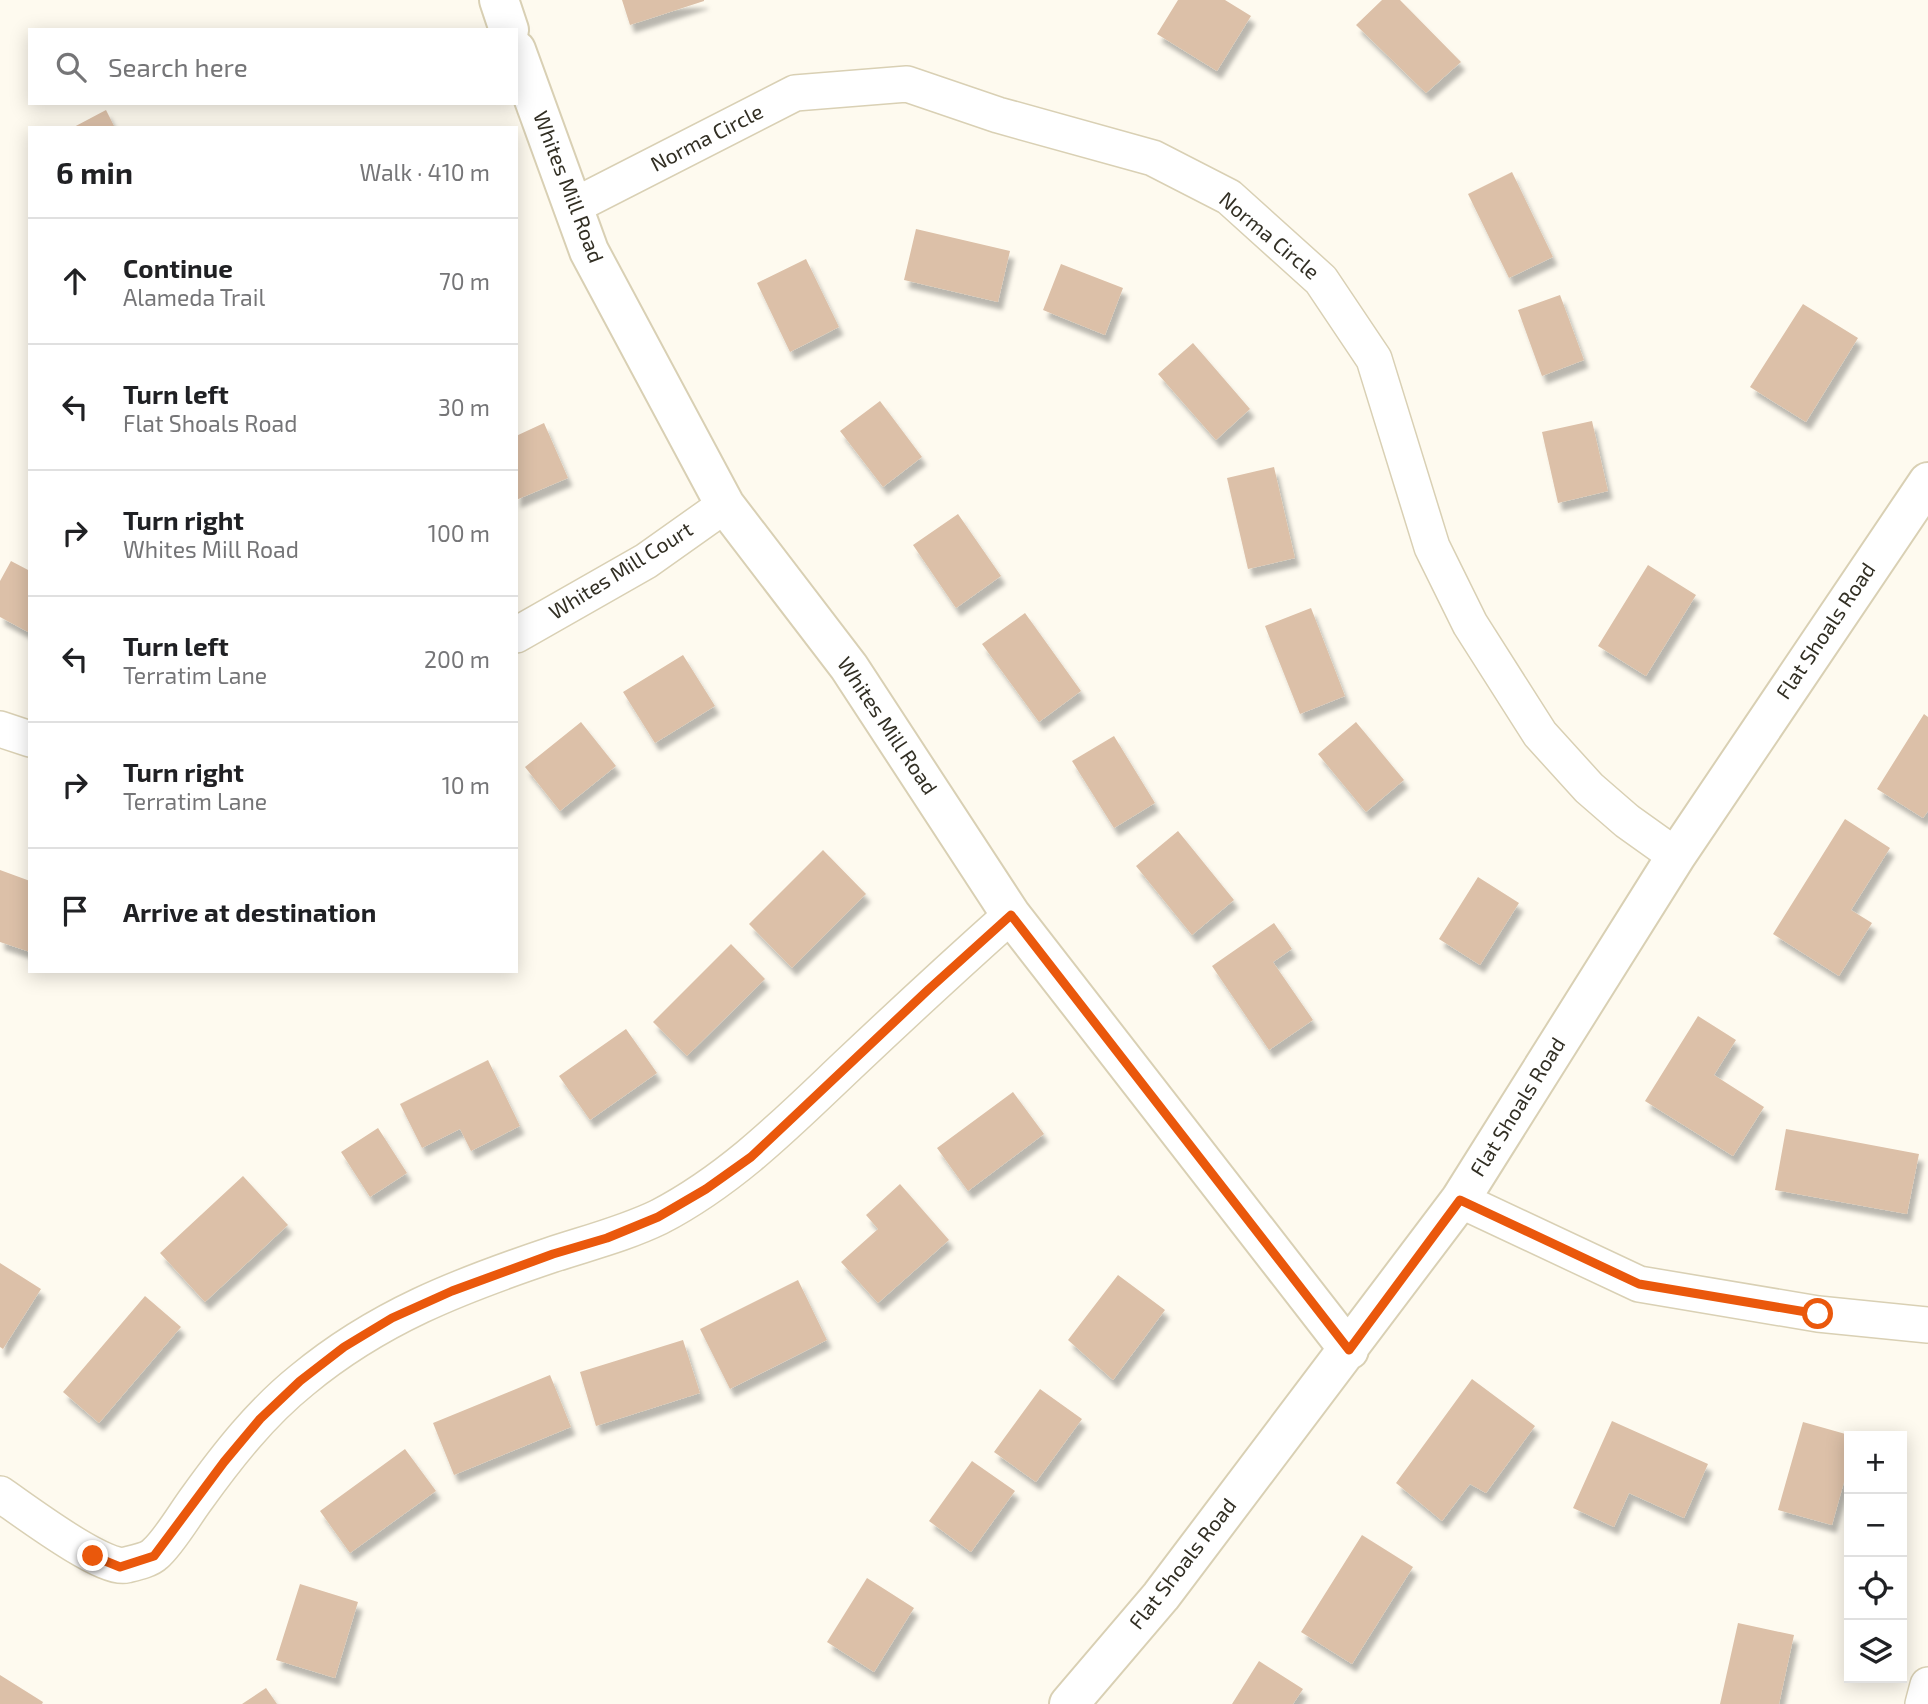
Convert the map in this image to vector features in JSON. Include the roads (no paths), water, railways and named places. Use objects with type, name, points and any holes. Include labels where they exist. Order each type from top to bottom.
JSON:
[{"type":"street","points":[[499,0],[508,28]]},
{"type":"street","name":"Whites Mill Road","points":[[518,56],[589,251],[725,505],[849,667],[1011,915],[1349,1350]]},
{"type":"street","name":"Norma Circle","points":[[572,207],[795,93],[906,84],[998,115],[1153,158],[1229,197],[1321,280],[1374,359],[1432,547],[1470,624],[1539,734],[1589,788],[1627,821],[1676,856]]},
{"type":"street","name":"Flat Shoals Road","points":[[1069,1704],[1161,1596],[1460,1200],[1676,856],[1928,482]]},
{"type":"street","name":"Whites Mill Court","points":[[518,634],[646,561],[725,505]]},
{"type":"street","points":[[0,729],[28,738]]},
{"type":"street","points":[[0,1494],[93,1556],[120,1567],[154,1556],[224,1462],[260,1419],[300,1381],[344,1347],[392,1318],[452,1291],[553,1254],[607,1238],[658,1217],[706,1189],[751,1157],[1011,915]]},
{"type":"street","points":[[1460,1200],[1639,1284],[1818,1314],[1928,1325]]},
{"type":"street","points":[[1923,1704],[1928,1685]]}]
